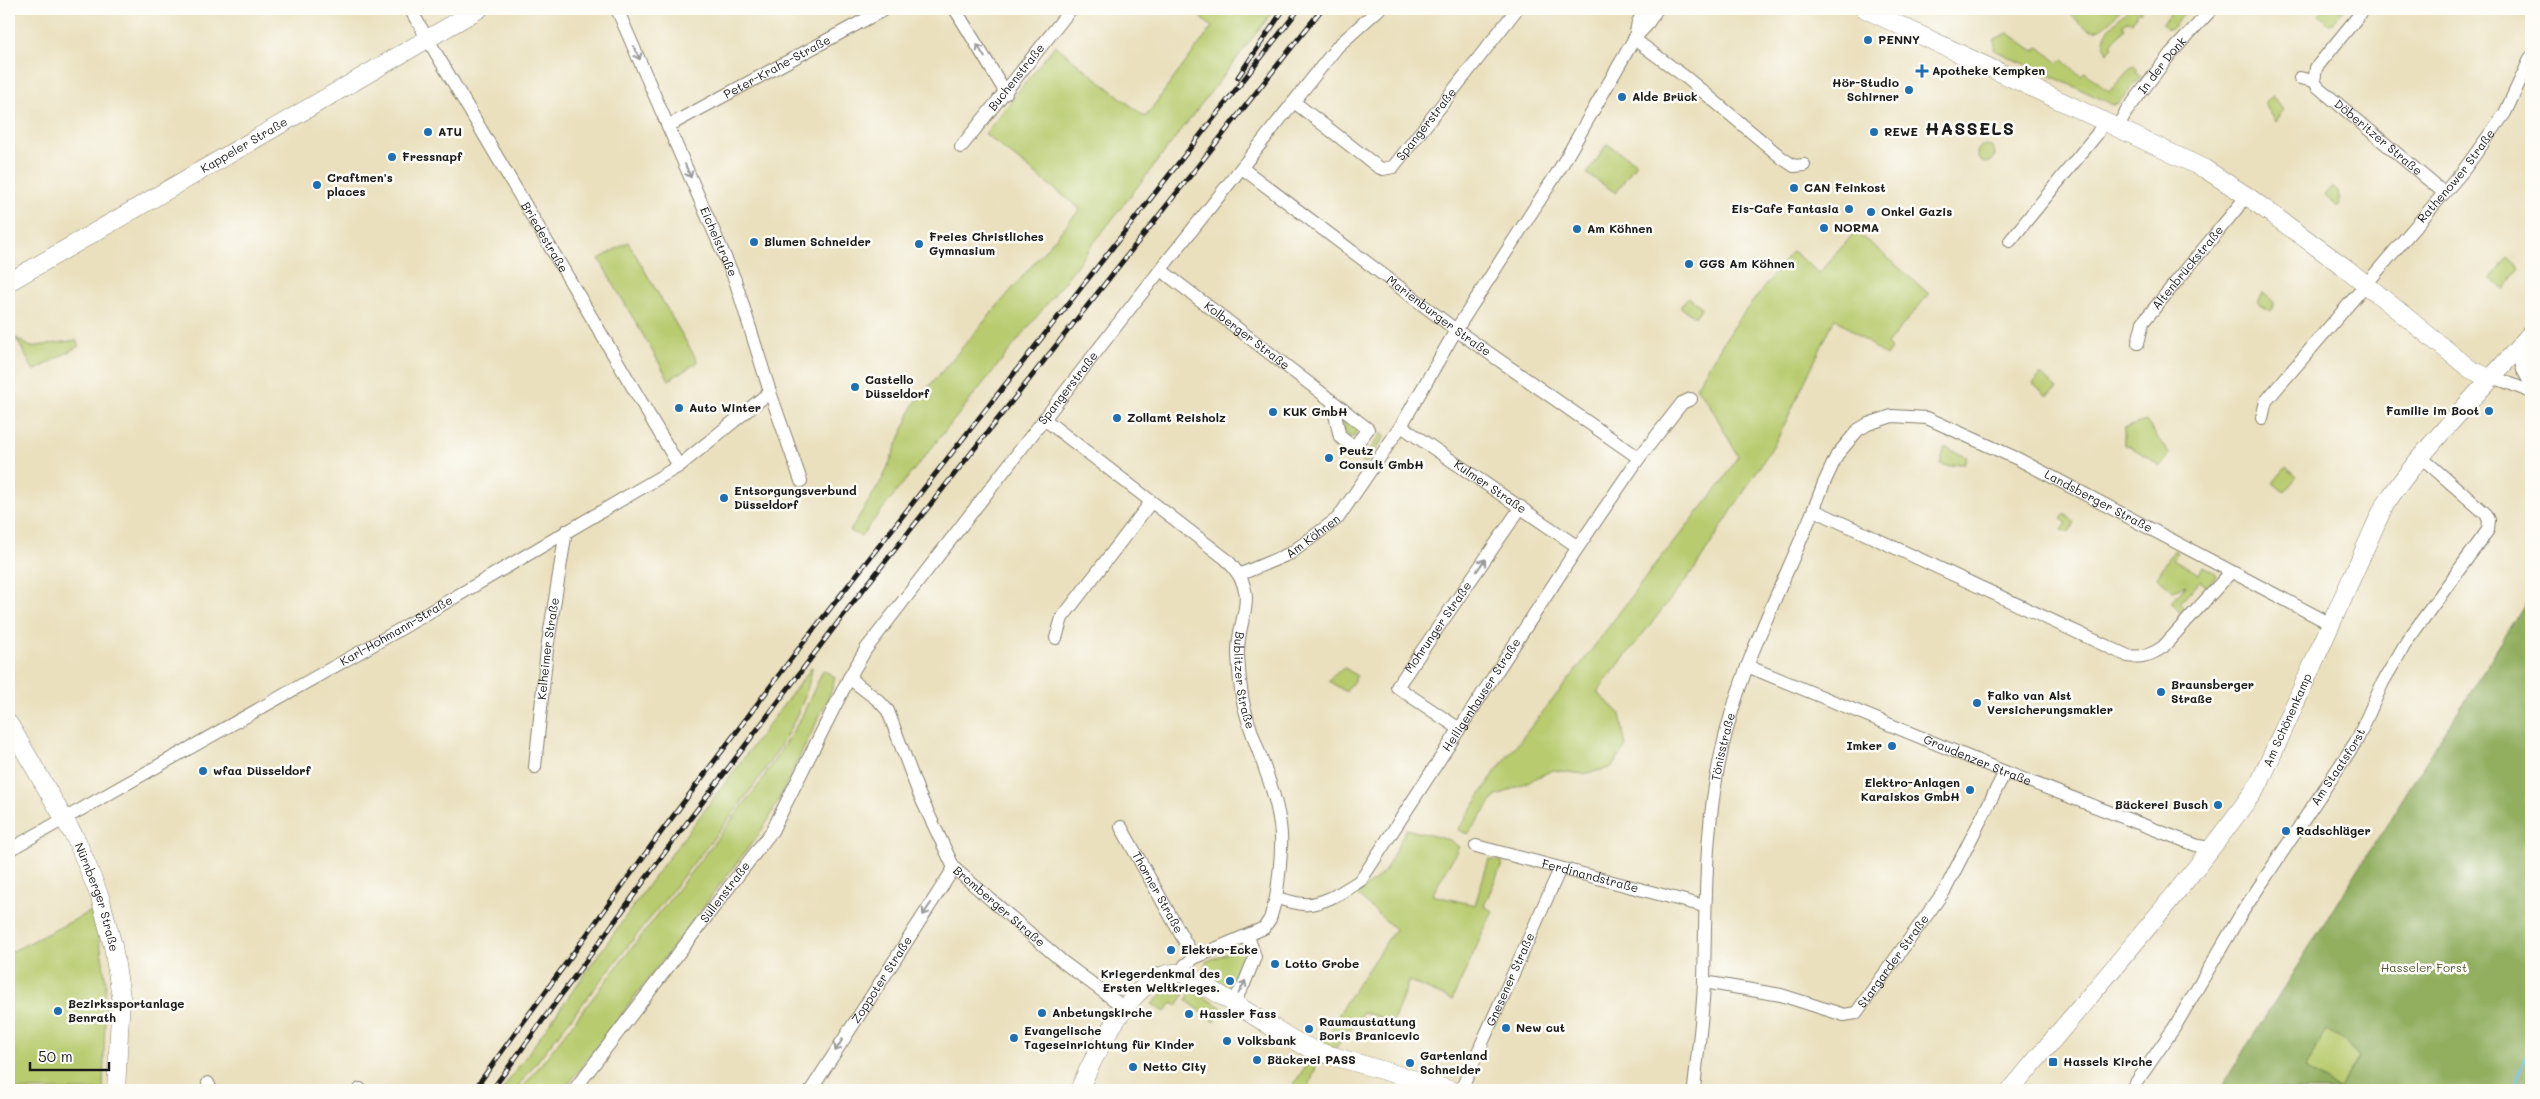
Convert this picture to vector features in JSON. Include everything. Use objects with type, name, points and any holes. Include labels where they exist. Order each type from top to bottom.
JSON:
[{"type":"street","name":"Briedestraße","points":[[410,9],[429,38],[679,466]]},
{"type":"street","name":"Kappeler Straße","points":[[9,282],[480,9]]},
{"type":"street","name":"Eichelstraße","points":[[617,9],[735,280],[770,392],[801,481]]},
{"type":"street","name":"Peter-Krahe-Straße","points":[[668,126],[885,9]]},
{"type":"street","points":[[955,9],[1006,93]]},
{"type":"street","name":"Buchenstraße","points":[[961,147],[1006,93],[1071,9]]},
{"type":"street","name":"Spangerstraße","points":[[849,678],[866,650],[1044,419],[1338,46],[1379,9]]},
{"type":"street","name":"Spangerstraße","points":[[1294,102],[1378,167],[1384,169],[1394,167],[1517,9]]},
{"type":"street","name":"Am Köhnen","points":[[1634,39],[1638,22],[1645,9]]},
{"type":"street","name":"Am Köhnen","points":[[1241,574],[1292,553],[1338,518],[1401,426],[1456,330],[1559,170],[1634,39],[1646,26],[1657,9]]},
{"type":"street","points":[[1865,9],[2025,86],[2111,123],[2206,169],[2247,196],[2367,285],[2470,369],[2489,378],[2502,380],[2531,392]]},
{"type":"street","name":"In der Donk","points":[[2111,123],[2126,112],[2171,54],[2212,9]]},
{"type":"street","points":[[2300,78],[2314,81],[2316,68],[2364,9]]},
{"type":"street","points":[[1634,39],[1688,79],[1782,158],[1794,166],[1804,165]]},
{"type":"street","name":"Rathenower Straße","points":[[2367,285],[2463,171],[2505,113],[2531,57]]},
{"type":"street","name":"Döberitzer Straße","points":[[2314,81],[2318,87],[2444,193]]},
{"type":"street","points":[[2010,241],[2097,134],[2111,123]]},
{"type":"street","name":"Marienburger Straße","points":[[1242,168],[1456,330],[1639,458]]},
{"type":"street","name":"Altenbrückstraße","points":[[2138,343],[2143,322],[2247,196]]},
{"type":"street","name":"Kolberger Straße","points":[[1161,270],[1332,401]]},
{"type":"street","points":[[2262,418],[2266,401],[2367,285]]},
{"type":"street","name":"Am Schönenkamp","points":[[2011,1090],[2210,848],[2259,784],[2384,506],[2401,480],[2489,378],[2531,333]]},
{"type":"street","points":[[2518,349],[2523,370],[2531,384]]},
{"type":"street","name":"Karl-Hohmann-Straße","points":[[9,850],[383,639],[679,466],[770,392]]},
{"type":"street","name":"Heiligenhauser Straße","points":[[1276,898],[1304,904],[1313,903],[1334,895],[1361,880],[1458,728],[1639,458],[1682,403],[1691,399]]},
{"type":"street","name":"Landsberger Straße","points":[[1858,430],[1868,424],[1892,416],[1927,418],[2018,458],[2331,624]]},
{"type":"street","points":[[1044,419],[1226,559],[1241,574]]},
{"type":"street","name":"Kulmer Straße","points":[[1401,426],[1578,547]]},
{"type":"street","name":"Tönisstraße","points":[[1694,1090],[1704,982],[1704,906],[1712,806],[1726,732],[1747,666],[1837,455],[1858,430]]},
{"type":"street","name":"Am Staatsforst","points":[[2131,1090],[2174,1028],[2237,920],[2357,740],[2383,682],[2408,641],[2488,530],[2489,520],[2486,514],[2421,457]]},
{"type":"street","points":[[1056,638],[1062,618],[1151,502]]},
{"type":"street","name":"Mohrunger Straße","points":[[1458,728],[1397,687],[1521,507]]},
{"type":"street","points":[[1814,510],[2128,656],[2140,658],[2152,655],[2163,648],[2230,572]]},
{"type":"street","name":"Kelheimer Straße","points":[[535,767],[547,649],[566,531]]},
{"type":"street","name":"Bublitzer Straße","points":[[1241,574],[1247,607],[1238,648],[1239,680],[1245,711],[1274,796],[1281,834],[1276,898]]},
{"type":"street","name":"Graudenzer Straße","points":[[1747,666],[2005,772],[2198,846],[2210,848]]},
{"type":"street","name":"Bromberger Straße","points":[[849,678],[879,701],[888,711],[919,794],[954,868],[1063,962],[1125,1008]]},
{"type":"street","name":"Süllenstraße","points":[[574,1090],[772,831],[849,678]]},
{"type":"street","name":"Nürnberger Straße","points":[[9,724],[82,850],[97,887],[116,960],[121,998],[116,1090]]},
{"type":"street","name":"Stargarder Straße","points":[[1704,982],[1781,995],[1844,1015],[1856,1013],[1946,890],[2005,772]]},
{"type":"street","name":"Thorner Straße","points":[[1121,826],[1194,958]]},
{"type":"street","name":"Ferdinandstraße","points":[[1476,846],[1704,906]]},
{"type":"street","name":"Zoppoter Straße","points":[[811,1090],[954,868]]},
{"type":"street","name":"Gnesener Straße","points":[[1462,1090],[1560,869]]},
{"type":"street","points":[[1180,972],[1194,958],[1248,936],[1268,924],[1276,898]]},
{"type":"street","points":[[1233,1004],[1255,957],[1248,936]]},
{"type":"street","points":[[1079,1090],[1090,1066],[1125,1008],[1140,991],[1158,978],[1166,974],[1180,972],[1295,1041],[1316,1051],[1450,1090]]},
{"type":"green space","points":[[1190,9],[1209,9],[1213,12],[1217,9],[1275,9],[1046,305],[861,536],[850,531],[883,478],[914,404],[1080,209],[985,134],[1055,45],[1145,117],[1212,27]]},
{"type":"green space","points":[[2064,9],[2121,9],[2105,26],[2099,30],[2094,30],[2082,24]]},
{"type":"green space","points":[[2128,9],[2143,9],[2140,13],[2138,12],[2132,22],[2126,21],[2123,25],[2125,28],[2111,44],[2113,47],[2107,53],[2104,46],[2106,34]]},
{"type":"green space","points":[[2174,9],[2189,9],[2172,28],[2167,29],[2162,24]]},
{"type":"green space","points":[[2324,9],[2345,9],[2330,26],[2319,15]]},
{"type":"green space","points":[[2008,33],[2034,51],[2039,47],[2058,63],[2062,59],[2081,76],[2085,72],[2109,92],[2133,65],[2138,70],[2136,73],[2141,77],[2118,103],[2112,104],[1994,50],[1995,39]]},
{"type":"green space","points":[[2273,96],[2283,110],[2276,122],[2264,103]]},
{"type":"green space","points":[[1607,144],[1636,163],[1616,193],[1587,174]]},
{"type":"green space","points":[[1982,145],[1990,145],[1995,150],[1993,161],[1982,163],[1977,158],[1977,150]]},
{"type":"green space","points":[[2332,187],[2338,192],[2340,203],[2337,207],[2325,195]]},
{"type":"green space","points":[[1855,232],[1878,249],[1929,294],[1887,344],[1891,349],[1886,356],[1835,318],[1778,438],[1696,567],[1597,692],[1620,714],[1626,747],[1611,768],[1583,774],[1553,770],[1495,797],[1468,834],[1458,830],[1495,772],[1581,664],[1651,570],[1721,484],[1738,456],[1710,405],[1696,387],[1732,328],[1792,251],[1819,273]]},
{"type":"green space","points":[[628,242],[698,362],[669,380],[599,259]]},
{"type":"green space","points":[[2508,257],[2520,268],[2504,290],[2491,278]]},
{"type":"green space","points":[[2263,293],[2274,302],[2271,312],[2258,303]]},
{"type":"green space","points":[[1688,297],[1702,307],[1695,317],[1680,307]]},
{"type":"green space","points":[[16,338],[31,347],[76,340],[79,346],[34,371]]},
{"type":"green space","points":[[2041,374],[2057,389],[2047,396],[2033,384]]},
{"type":"green space","points":[[1345,420],[1356,427],[1356,435],[1354,437],[1346,436],[1342,423]]},
{"type":"green space","points":[[2146,421],[2170,455],[2160,466],[2130,446],[2124,445],[2124,428]]},
{"type":"green space","points":[[1382,433],[1385,436],[1366,464],[1361,461]]},
{"type":"green space","points":[[1945,447],[1967,457],[1964,463],[1949,466],[1940,464]]},
{"type":"green space","points":[[2286,467],[2297,477],[2284,492],[2273,483]]},
{"type":"green space","points":[[2065,514],[2074,522],[2069,533],[2062,530],[2067,523],[2061,519]]},
{"type":"green space","points":[[2174,550],[2177,552],[2173,559],[2199,574],[2203,566],[2215,573],[2216,576],[2207,587],[2200,581],[2180,603],[2186,609],[2181,614],[2171,602],[2186,585],[2173,590],[2157,577]]},
{"type":"green space","name":"Hasseler Forst","points":[[2531,595],[2531,1081],[2527,1090],[2219,1090]],"holes":[[[2326,1030],[2344,1040],[2359,1058],[2338,1089],[2305,1069]]]},
{"type":"green space","points":[[812,667],[806,693],[794,722],[777,751],[736,810],[515,1090],[502,1090],[651,881]]},
{"type":"green space","points":[[1345,668],[1357,676],[1346,692],[1329,681],[1333,675]]},
{"type":"green space","points":[[823,670],[835,677],[830,695],[769,819],[758,835],[564,1090],[521,1090],[758,786],[801,718]]},
{"type":"green space","points":[[1406,829],[1450,840],[1459,847],[1432,895],[1475,905],[1489,859],[1503,862],[1484,906],[1493,911],[1452,1000],[1409,981],[1393,1022],[1363,1012],[1335,1049],[1323,1045],[1345,1003],[1395,929],[1357,895],[1385,871]]},
{"type":"green space","name":"Bezirkssportanlage Benrath","points":[[92,911],[101,949],[106,983],[103,1090],[9,1090],[9,953]]},
{"type":"green space","points":[[1242,947],[1246,951],[1247,960],[1235,986],[1227,990],[1207,977],[1203,972],[1207,961]]},
{"type":"green space","points":[[1178,986],[1188,988],[1177,1006],[1172,1003],[1165,1012],[1152,1004],[1166,991]]},
{"type":"green space","points":[[1192,990],[1224,1009],[1215,1022],[1186,1000]]},
{"type":"green space","points":[[2326,1030],[2344,1040],[2359,1058],[2338,1089],[2305,1069]]},
{"type":"green space","points":[[1309,1061],[1316,1067],[1308,1090],[1290,1090]]},
{"type":"waterway","points":[[2512,1090],[2531,1043]]},
{"type":"railway","points":[[1238,77],[1284,9]]},
{"type":"railway","points":[[474,1090],[659,835],[800,647],[1299,9]]},
{"type":"railway","points":[[492,1090],[671,844],[851,605],[1322,9]]},
{"type":"place","name":"PENNY","points":[[1868,40]]},
{"type":"place","name":"Apotheke Kempken","points":[[1922,71]]},
{"type":"place","name":"Hör-Studio Schirner","points":[[1909,90]]},
{"type":"place","name":"Alde Brück","points":[[1622,97]]},
{"type":"place","name":"ATU","points":[[428,132]]},
{"type":"place","name":"REWE","points":[[1874,132]]},
{"type":"place","name":"Fressnapf","points":[[392,157]]},
{"type":"place","name":"Craftmen's places","points":[[317,185]]},
{"type":"place","name":"CAN Feinkost","points":[[1794,188]]},
{"type":"place","name":"Eis-Cafe Fantasia","points":[[1849,209]]},
{"type":"place","name":"Onkel Gazis","points":[[1871,212]]},
{"type":"place","name":"NORMA","points":[[1824,228]]},
{"type":"place","name":"Am Köhnen","points":[[1577,229]]},
{"type":"place","name":"Blumen Schneider","points":[[754,242]]},
{"type":"place","name":"Freies Christliches Gymnasium","points":[[919,244]]},
{"type":"place","name":"GGS Am Köhnen","points":[[1689,264]]},
{"type":"place","name":"Castello Düsseldorf","points":[[855,387]]},
{"type":"place","name":"Auto Winter","points":[[679,408]]},
{"type":"place","name":"Familie im Boot","points":[[2489,411]]},
{"type":"place","name":"KUK GmbH","points":[[1273,412]]},
{"type":"place","name":"Zollamt Reisholz","points":[[1117,418]]},
{"type":"place","name":"Peutz Consult GmbH","points":[[1329,458]]},
{"type":"place","name":"Entsorgungsverbund Düsseldorf","points":[[724,498]]},
{"type":"place","name":"Braunsberger Straße","points":[[2161,692]]},
{"type":"place","name":"Falko van Alst Versicherungsmakler","points":[[1977,703]]},
{"type":"place","name":"Imker","points":[[1892,746]]},
{"type":"place","name":"wfaa Düsseldorf","points":[[203,771]]},
{"type":"place","name":"Elektro-Anlagen Karaiskos GmbH","points":[[1970,790]]},
{"type":"place","name":"Bäckerei Busch","points":[[2218,805]]},
{"type":"place","name":"Radschläger","points":[[2286,831]]},
{"type":"place","name":"Elektro-Ecke","points":[[1171,950]]},
{"type":"place","name":"Lotto Grobe","points":[[1275,964]]},
{"type":"place","name":"Kriegerdenkmal des Ersten Weltkrieges.","points":[[1230,981]]},
{"type":"place","name":"Bezirkssportanlage Benrath","points":[[58,1011]]},
{"type":"place","name":"Anbetungskirche","points":[[1042,1013]]},
{"type":"place","name":"Hassler Fass","points":[[1189,1014]]},
{"type":"place","name":"New cut","points":[[1506,1028]]},
{"type":"place","name":"Raumaustattung Boris Branicevic","points":[[1309,1029]]},
{"type":"place","name":"Evangelische Tageseinrichtung für Kinder","points":[[1014,1038]]},
{"type":"place","name":"Volksbank","points":[[1227,1041]]},
{"type":"place","name":"Bäckerei PASS","points":[[1257,1060]]},
{"type":"place","name":"Hassels Kirche","points":[[2053,1062]]},
{"type":"place","name":"Gartenland Schneider","points":[[1410,1063]]},
{"type":"place","name":"Netto City","points":[[1133,1067]]},
{"type":"district","name":"HASSELS","points":[[1970,129]]}]
